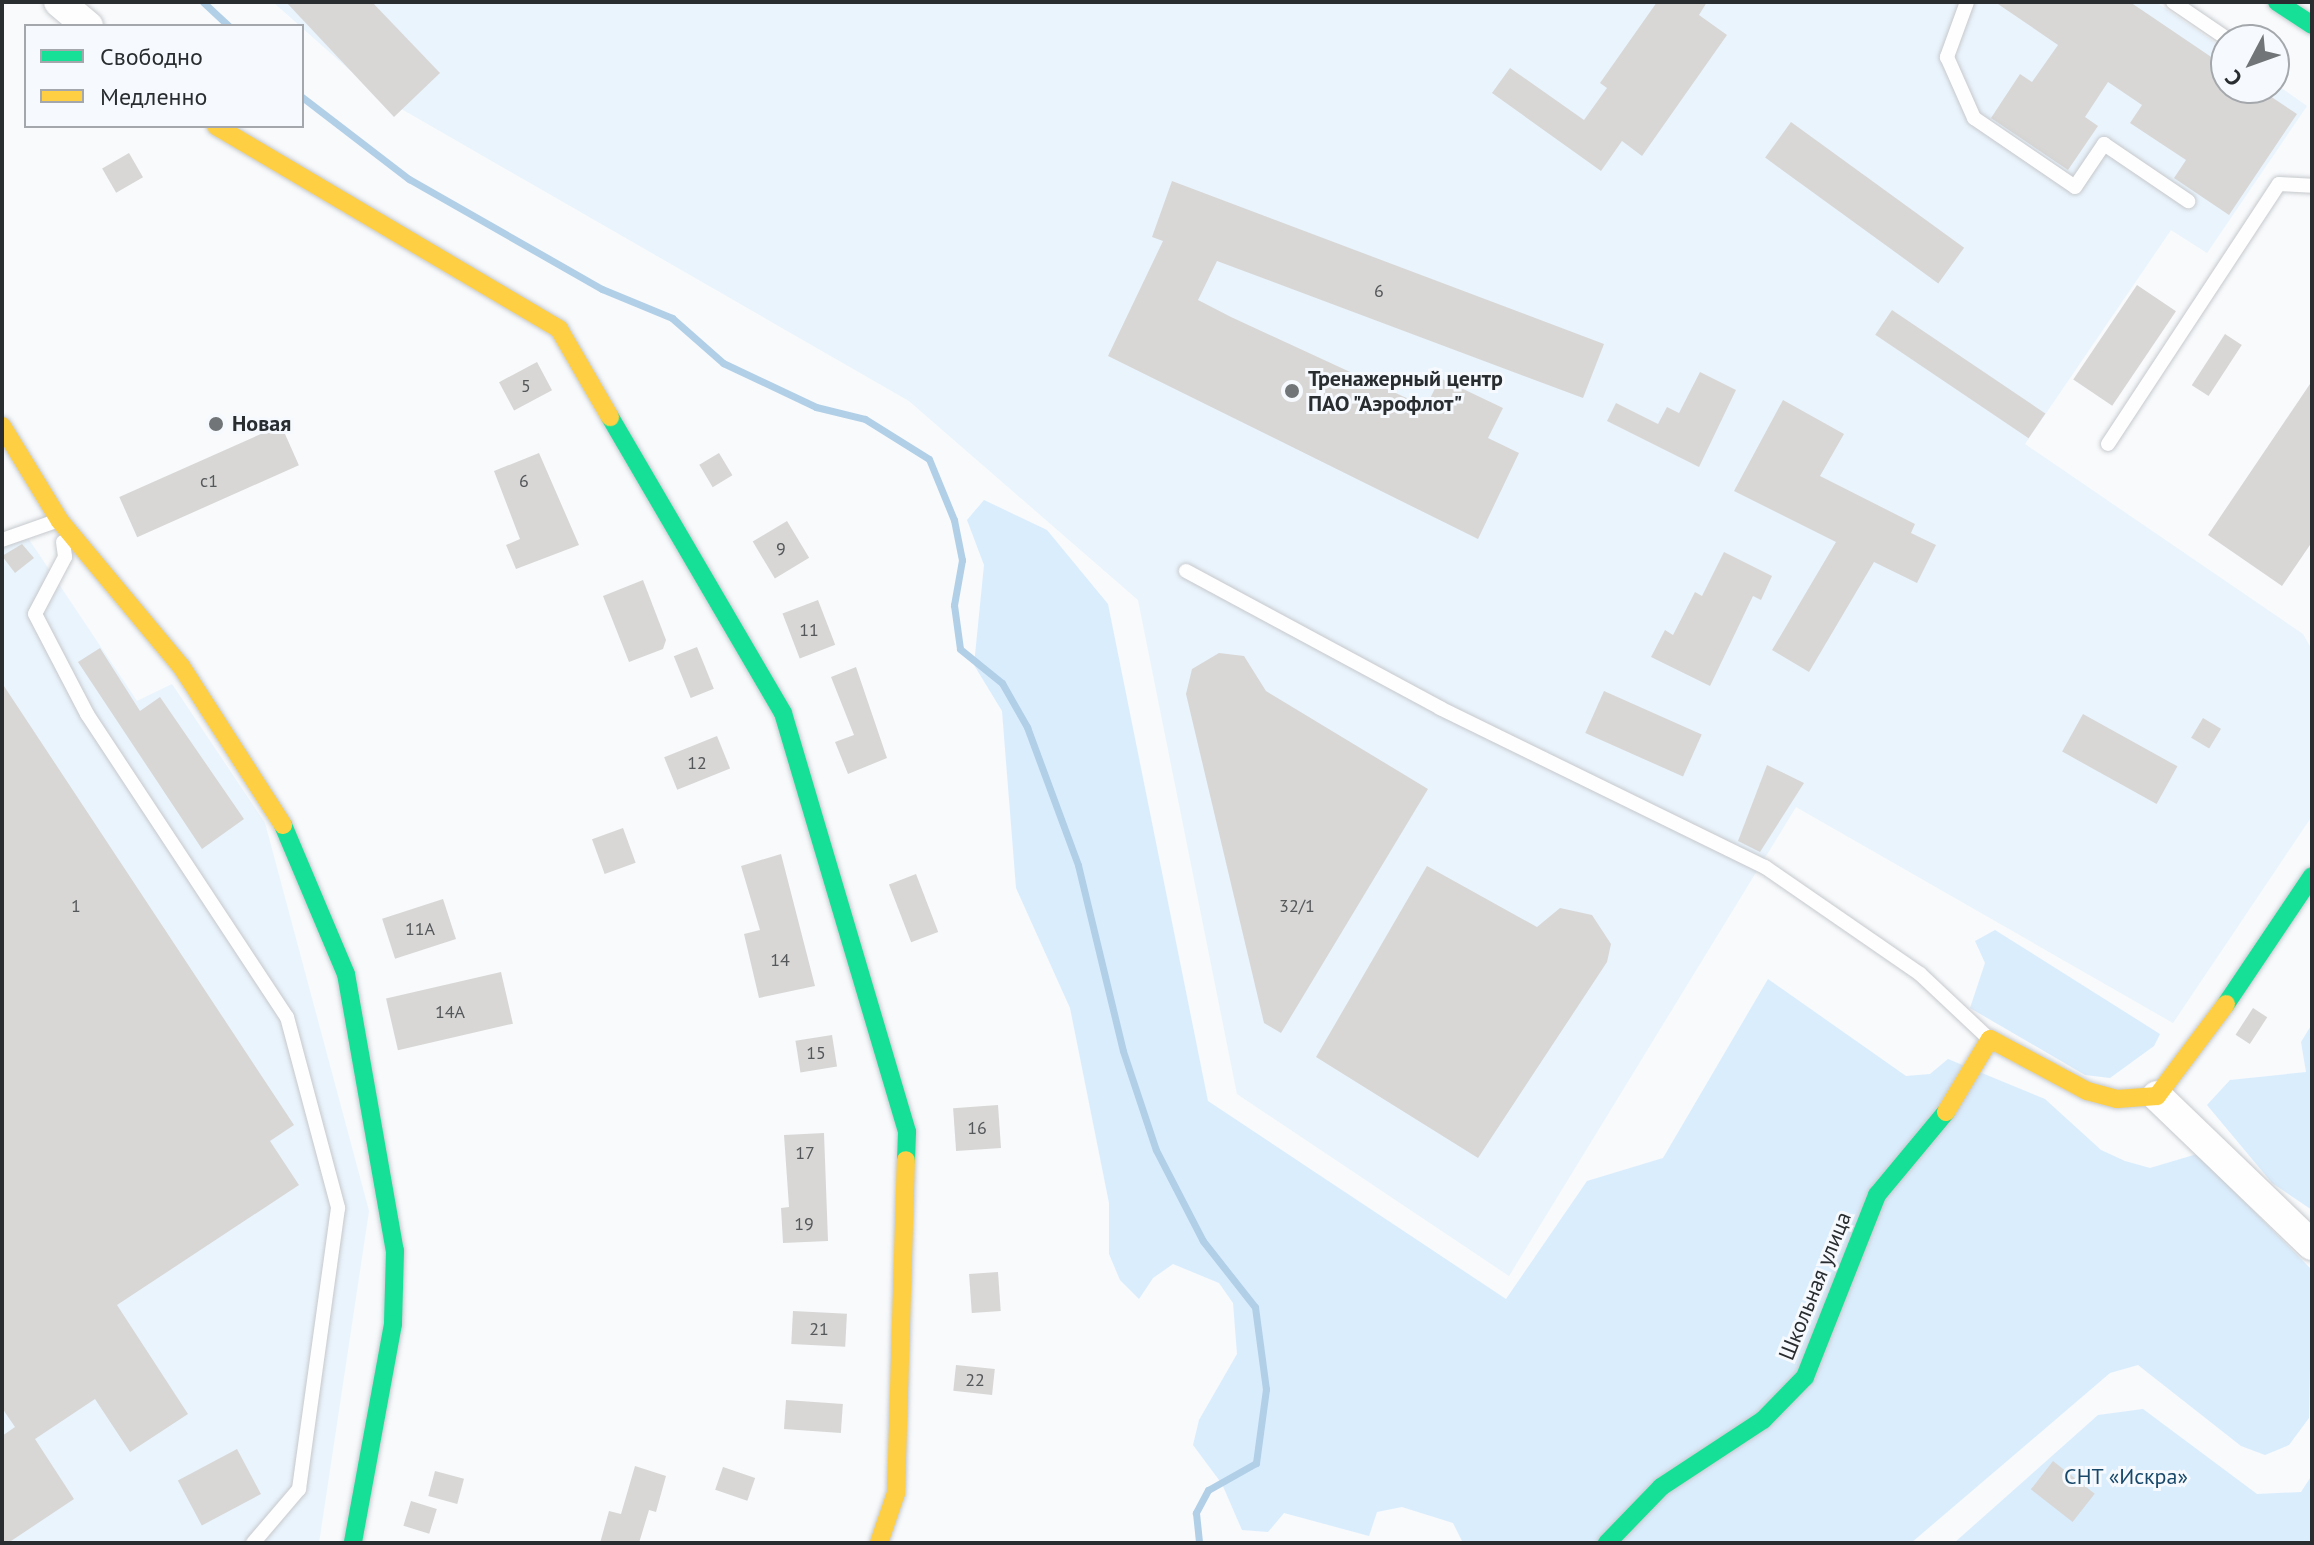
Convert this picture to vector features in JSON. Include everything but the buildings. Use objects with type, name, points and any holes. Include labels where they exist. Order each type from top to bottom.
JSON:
[{"type":"street","points":[[59,2],[86,24]]},
{"type":"street","points":[[2277,2],[2312,25]]},
{"type":"street","points":[[219,128],[559,329],[783,713],[907,1132],[896,1493],[879,1543]]},
{"type":"street","points":[[2,426],[60,521],[181,666],[294,842],[346,974],[395,1251],[393,1324],[353,1543]]},
{"type":"street","points":[[1990,1039],[2087,1091],[2117,1099],[2157,1096],[2186,1064],[2312,876]]},
{"type":"street","name":"Школьная улица","points":[[1607,1543],[1661,1487],[1763,1420],[1805,1377],[1877,1195],[1941,1121],[1990,1039]]},
{"type":"street","points":[[2157,1096],[2312,1245]]},
{"type":"lane","points":[[1967,2],[1947,57],[1974,118],[2075,187],[2104,144],[2188,201]]},
{"type":"lane","points":[[2173,2],[2210,27]]},
{"type":"lane","points":[[2108,444],[2279,184],[2312,186]]},
{"type":"lane","points":[[2,540],[60,521],[65,557],[35,614],[87,714],[287,1017],[338,1208],[299,1489],[253,1543]]},
{"type":"lane","points":[[1186,571],[1440,708],[1765,867],[1920,974],[1990,1039]]},
{"type":"shaded area","points":[[273,2],[2156,2],[2210,39],[2210,104],[2290,104],[2290,94],[2307,106],[2207,253],[2171,230],[2025,444],[2303,634],[2312,650],[2312,816],[2173,1023],[1796,807],[1509,1276],[1237,1094],[1138,600],[909,401],[379,96],[304,29],[304,24],[298,24]]},
{"type":"shaded area","points":[[22,529],[137,701],[172,684],[265,823],[369,1211],[319,1543],[2,1543],[2,536]]},
{"type":"green space","points":[[984,500],[1047,530],[1108,604],[1208,1101],[1506,1299],[1587,1181],[1663,1158],[1768,979],[1906,1076],[1930,1074],[1948,1059],[2045,1099],[2101,1150],[2125,1161],[2150,1168],[2197,1154],[2312,1270],[2309,1418],[2289,1445],[2265,1455],[2241,1446],[2138,1365],[2110,1373],[1911,1543],[1463,1543],[1453,1523],[1402,1507],[1377,1512],[1369,1536],[1284,1513],[1268,1532],[1242,1530],[1222,1484],[1193,1445],[1199,1420],[1237,1354],[1233,1303],[1219,1283],[1173,1264],[1153,1278],[1139,1299],[1120,1280],[1109,1254],[1109,1203],[1070,1008],[1016,888],[1002,711],[974,665],[984,565],[967,520]]},
{"type":"green space","points":[[1995,930],[2160,1034],[2154,1046],[2110,1078],[2085,1075],[1970,1008],[1985,963],[1975,941]]},
{"type":"green space","points":[[2312,1024],[2312,1210],[2272,1183],[2207,1105],[2230,1080],[2306,1072],[2301,1042]]},
{"type":"green space","name":"СНТ «Искра»","points":[[2143,1409],[2257,1494],[2301,1492],[2312,1475],[2312,1543],[1954,1543],[2098,1415]]},
{"type":"waterway","points":[[203,2],[227,24]]},
{"type":"waterway","points":[[304,99],[409,179],[602,289],[672,318],[723,363],[816,407],[865,419],[929,459],[954,520],[962,560],[954,605],[960,649],[1002,683],[1027,727],[1078,865],[1123,1051],[1156,1150],[1203,1241],[1255,1307],[1266,1389],[1256,1463],[1208,1490],[1196,1513],[1199,1543]]},
{"type":"traffic: fast","points":[[2277,2],[2312,25]]},
{"type":"traffic: fast","points":[[610,417],[783,713],[907,1132],[906,1160]]},
{"type":"traffic: fast","points":[[283,825],[346,974],[395,1251],[393,1324],[353,1543]]},
{"type":"traffic: fast","points":[[2226,1004],[2312,876]]},
{"type":"traffic: fast","points":[[1607,1543],[1661,1487],[1763,1420],[1805,1377],[1877,1195],[1946,1112]]},
{"type":"traffic: slow","points":[[219,128],[559,329],[610,417]]},
{"type":"traffic: slow","points":[[2,426],[60,521],[181,666],[283,825]]},
{"type":"traffic: slow","points":[[1946,1112],[1990,1039],[2087,1091],[2117,1099],[2157,1096],[2226,1004]]},
{"type":"traffic: slow","points":[[879,1543],[896,1493],[906,1160]]},
{"type":"place","name":"Тренажерный центр ПАО \"Аэрофлот\"","points":[[1292,391]]},
{"type":"place","name":"Новая","points":[[216,424]]}]
